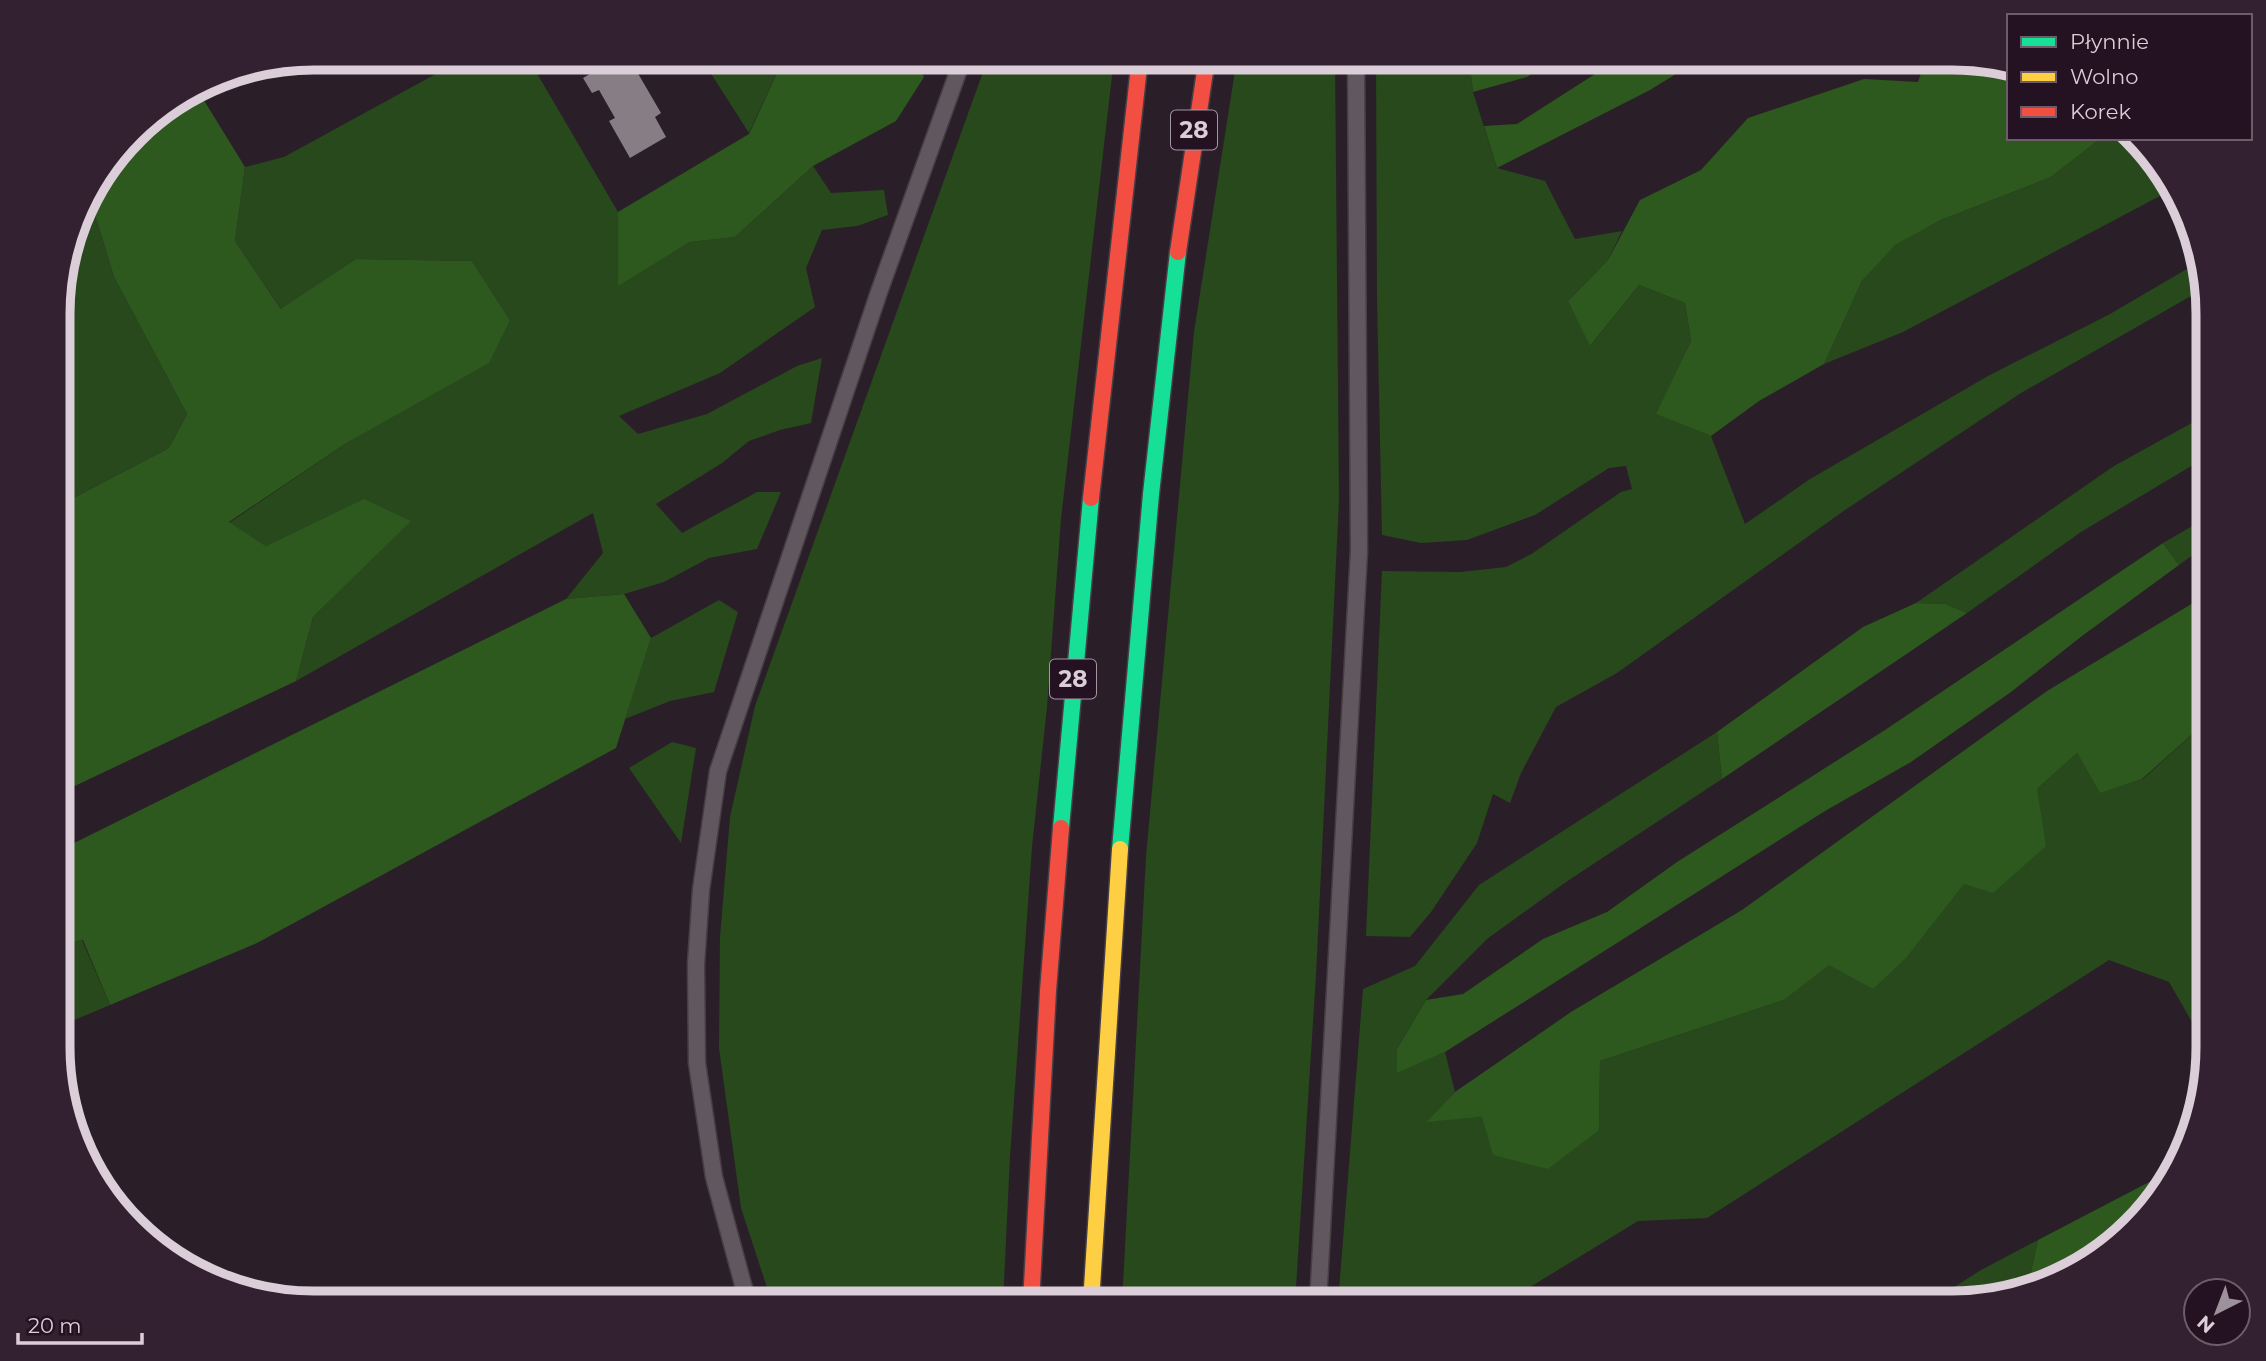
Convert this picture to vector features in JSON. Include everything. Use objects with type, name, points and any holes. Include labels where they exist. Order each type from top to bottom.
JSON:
[{"type":"main road","name":"28","points":[[1032,1291],[1050,960],[1065,773],[1103,367],[1139,70]]},
{"type":"main road","name":"28","points":[[1092,1291],[1103,1068],[1136,643],[1175,263],[1187,169],[1205,70]]},
{"type":"lane","points":[[1319,1290],[1359,551],[1356,70]]},
{"type":"lane","points":[[745,1291],[714,1177],[697,1063],[696,964],[701,890],[718,771],[878,292],[958,71]]},
{"type":"green space","points":[[1235,70],[1335,70],[1339,500],[1316,975],[1296,1290],[1123,1291],[1146,856],[1194,332]]},
{"type":"green space","points":[[1376,70],[1470,70],[1473,92],[1497,168],[1545,181],[1575,239],[1622,231],[1608,260],[1568,301],[1591,345],[1639,285],[1685,303],[1691,341],[1657,414],[1711,436],[1745,524],[1810,479],[1988,376],[2110,314],[2191,267],[2194,294],[2021,393],[1845,510],[1617,673],[1556,707],[1521,773],[1510,803],[1493,794],[1477,843],[1431,912],[1410,937],[1366,936],[1382,571],[1460,572],[1506,567],[1533,553],[1621,492],[1632,489],[1626,466],[1609,468],[1535,515],[1467,540],[1421,543],[1382,535]]},
{"type":"green space","points":[[1470,70],[1538,70],[1527,77],[1473,92]]},
{"type":"green space","points":[[1601,70],[1682,70],[1650,90],[1497,168],[1484,126],[1517,124]]},
{"type":"green space","points":[[1922,70],[1984,72],[2007,76],[2007,140],[2098,140],[2051,177],[1941,220],[1895,245],[1862,281],[1824,364],[1759,401],[1711,436],[1656,414],[1691,341],[1685,303],[1639,285],[1590,346],[1568,301],[1608,260],[1640,200],[1701,170],[1748,118],[1864,79],[1918,82]]},
{"type":"green space","points":[[441,71],[536,71],[618,212],[618,285],[690,242],[735,237],[813,166],[831,193],[884,190],[888,215],[857,226],[822,230],[806,268],[815,307],[720,373],[619,416],[638,434],[707,414],[797,366],[822,358],[811,423],[749,441],[722,463],[656,504],[682,533],[757,492],[781,492],[757,549],[709,558],[664,582],[624,594],[566,599],[603,553],[593,513],[296,681],[313,617],[410,521],[364,500],[266,546],[229,523],[348,442],[510,320],[472,261],[356,259],[282,310],[235,241],[245,167],[284,157]]},
{"type":"green space","points":[[709,71],[778,71],[749,133]]},
{"type":"green space","points":[[778,71],[921,71],[924,77],[896,121],[813,166],[735,237],[690,242],[618,286],[618,212],[749,134]]},
{"type":"green space","points":[[983,71],[1113,71],[1061,519],[1047,707],[1032,847],[1010,1157],[1004,1291],[768,1291],[741,1208],[719,1048],[720,937],[730,817],[755,706]]},
{"type":"green space","points":[[202,97],[245,167],[235,241],[281,309],[356,259],[472,261],[510,320],[489,363],[348,442],[229,522],[266,546],[364,499],[411,521],[313,617],[296,681],[70,788],[70,500],[169,448],[187,414],[114,277],[93,210],[95,206],[120,166],[142,142],[179,111]]},
{"type":"green space","points":[[2098,140],[2122,140],[2146,166],[2164,194],[1903,332],[1824,364],[1862,281],[1894,245],[1941,220],[2051,177]]},
{"type":"green space","points":[[93,210],[114,277],[187,414],[169,448],[70,500],[72,282],[78,251]]},
{"type":"green space","points":[[2195,421],[2195,464],[2081,532],[1967,613],[1946,604],[1916,603],[2114,466]]},
{"type":"green space","points":[[2195,525],[2195,553],[2179,565],[2163,543]]},
{"type":"green space","points":[[2163,543],[2179,565],[2011,692],[1911,762],[1825,811],[1445,1052],[1397,1073],[1397,1049],[1426,1000],[1463,994],[1543,939],[1607,912],[1677,862],[1885,730]]},
{"type":"green space","points":[[624,594],[651,638],[616,748],[257,943],[110,1005],[83,940],[70,942],[70,845],[566,599]]},
{"type":"green space","points":[[719,600],[738,612],[714,692],[670,701],[625,719],[651,638]]},
{"type":"green space","points":[[2195,602],[2195,732],[2142,779],[2100,793],[2077,753],[2037,789],[2046,846],[1993,893],[1964,884],[1907,957],[1873,989],[1829,965],[1784,1000],[1600,1061],[1599,1130],[1548,1169],[1493,1155],[1482,1117],[1426,1122],[1455,1092],[1571,1012],[1742,910],[2047,691]]},
{"type":"green space","points":[[1916,603],[1946,604],[1967,613],[1722,779],[1717,732],[1863,627]]},
{"type":"green space","points":[[1717,732],[1722,779],[1566,882],[1487,939],[1426,1000],[1397,1049],[1398,1072],[1445,1052],[1455,1092],[1427,1121],[1482,1117],[1599,1130],[1600,1061],[1784,1000],[1829,964],[1907,957],[2037,789],[2077,753],[2100,792],[2143,779],[2195,732],[2195,1027],[2169,982],[2109,960],[1707,1218],[1638,1221],[1525,1290],[1339,1290],[1363,989],[1415,966],[1479,885]]},
{"type":"green space","points":[[672,742],[696,748],[681,843],[629,768]]},
{"type":"green space","points":[[82,940],[110,1005],[70,1022],[70,942]]},
{"type":"green space","points":[[2157,1178],[2146,1195],[2100,1241],[2074,1258],[2030,1278],[2038,1240]]},
{"type":"green space","points":[[2038,1240],[2030,1278],[1984,1289],[1950,1290]]},
{"type":"building","points":[[595,71],[636,71],[661,113],[655,117],[666,137],[630,158],[609,121],[615,118],[599,90],[592,93],[583,78]]},
{"type":"traffic: fast","points":[[1120,849],[1151,494],[1178,252]]},
{"type":"traffic: fast","points":[[1061,828],[1091,498]]},
{"type":"traffic: slow","points":[[1092,1291],[1120,849]]},
{"type":"traffic: jam","points":[[1091,498],[1139,70]]},
{"type":"traffic: jam","points":[[1178,252],[1205,70]]},
{"type":"traffic: jam","points":[[1032,1291],[1048,991],[1061,828]]}]
